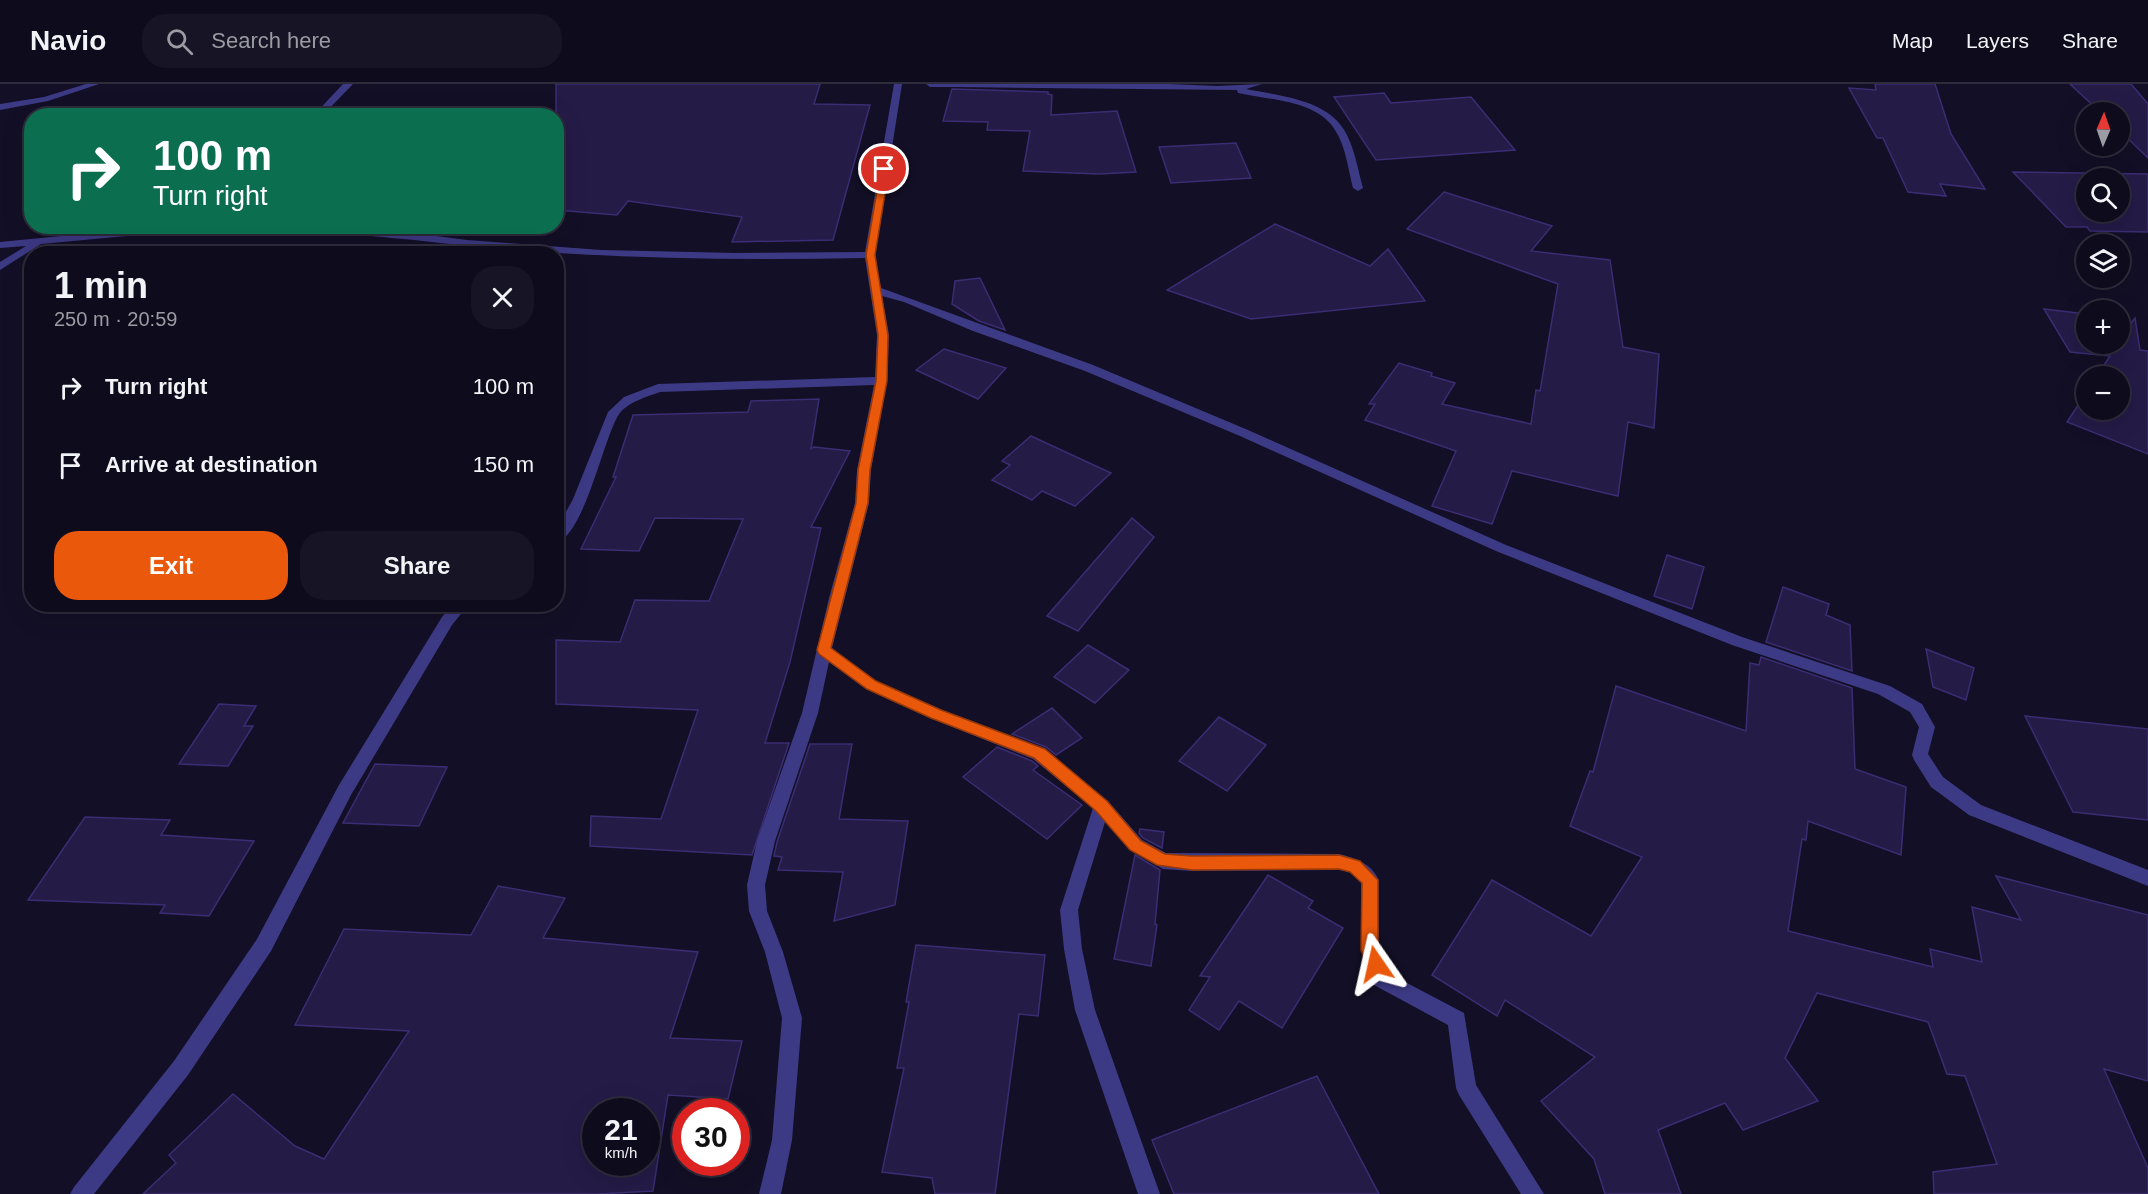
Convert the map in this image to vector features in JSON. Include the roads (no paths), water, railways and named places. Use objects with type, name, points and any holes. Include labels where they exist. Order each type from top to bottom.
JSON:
[{"type":"street","points":[[0,107],[45,99],[95,84]]},
{"type":"street","points":[[324,108],[340,90],[349,84]]},
{"type":"street","points":[[770,1194],[782,1140],[792,1018],[774,951],[758,911],[756,885],[766,841],[810,713],[862,503],[864,470],[881,381],[883,335],[870,255],[898,84]]},
{"type":"street","points":[[930,84],[1152,85],[1235,90],[1283,99],[1316,110],[1336,123],[1346,144],[1358,189]]},
{"type":"street","points":[[1235,90],[1258,84]]},
{"type":"street","points":[[0,245],[120,234]]},
{"type":"street","points":[[399,234],[498,246]]},
{"type":"street","points":[[33,246],[39,242]]},
{"type":"street","points":[[564,250],[718,256],[870,255]]},
{"type":"street","points":[[0,267],[24,252]]},
{"type":"street","points":[[875,290],[908,300],[977,329],[1089,368],[1244,433],[1512,552],[1737,640],[1884,690],[1916,708],[1926,727],[1920,755],[1937,782],[1975,810],[2148,878]]},
{"type":"street","points":[[564,529],[580,499],[614,412],[628,400],[658,388],[881,381]]},
{"type":"street","points":[[81,1194],[181,1068],[264,945],[367,753],[447,621],[455,612]]},
{"type":"street","points":[[824,650],[872,685],[936,714],[1040,753],[1102,806],[1136,846],[1163,861],[1192,863],[1339,862],[1355,866],[1370,880],[1370,950],[1381,979],[1457,1020],[1467,1088],[1533,1194]]},
{"type":"street","points":[[1102,806],[1069,910],[1073,949],[1085,1010],[1149,1194]]}]
